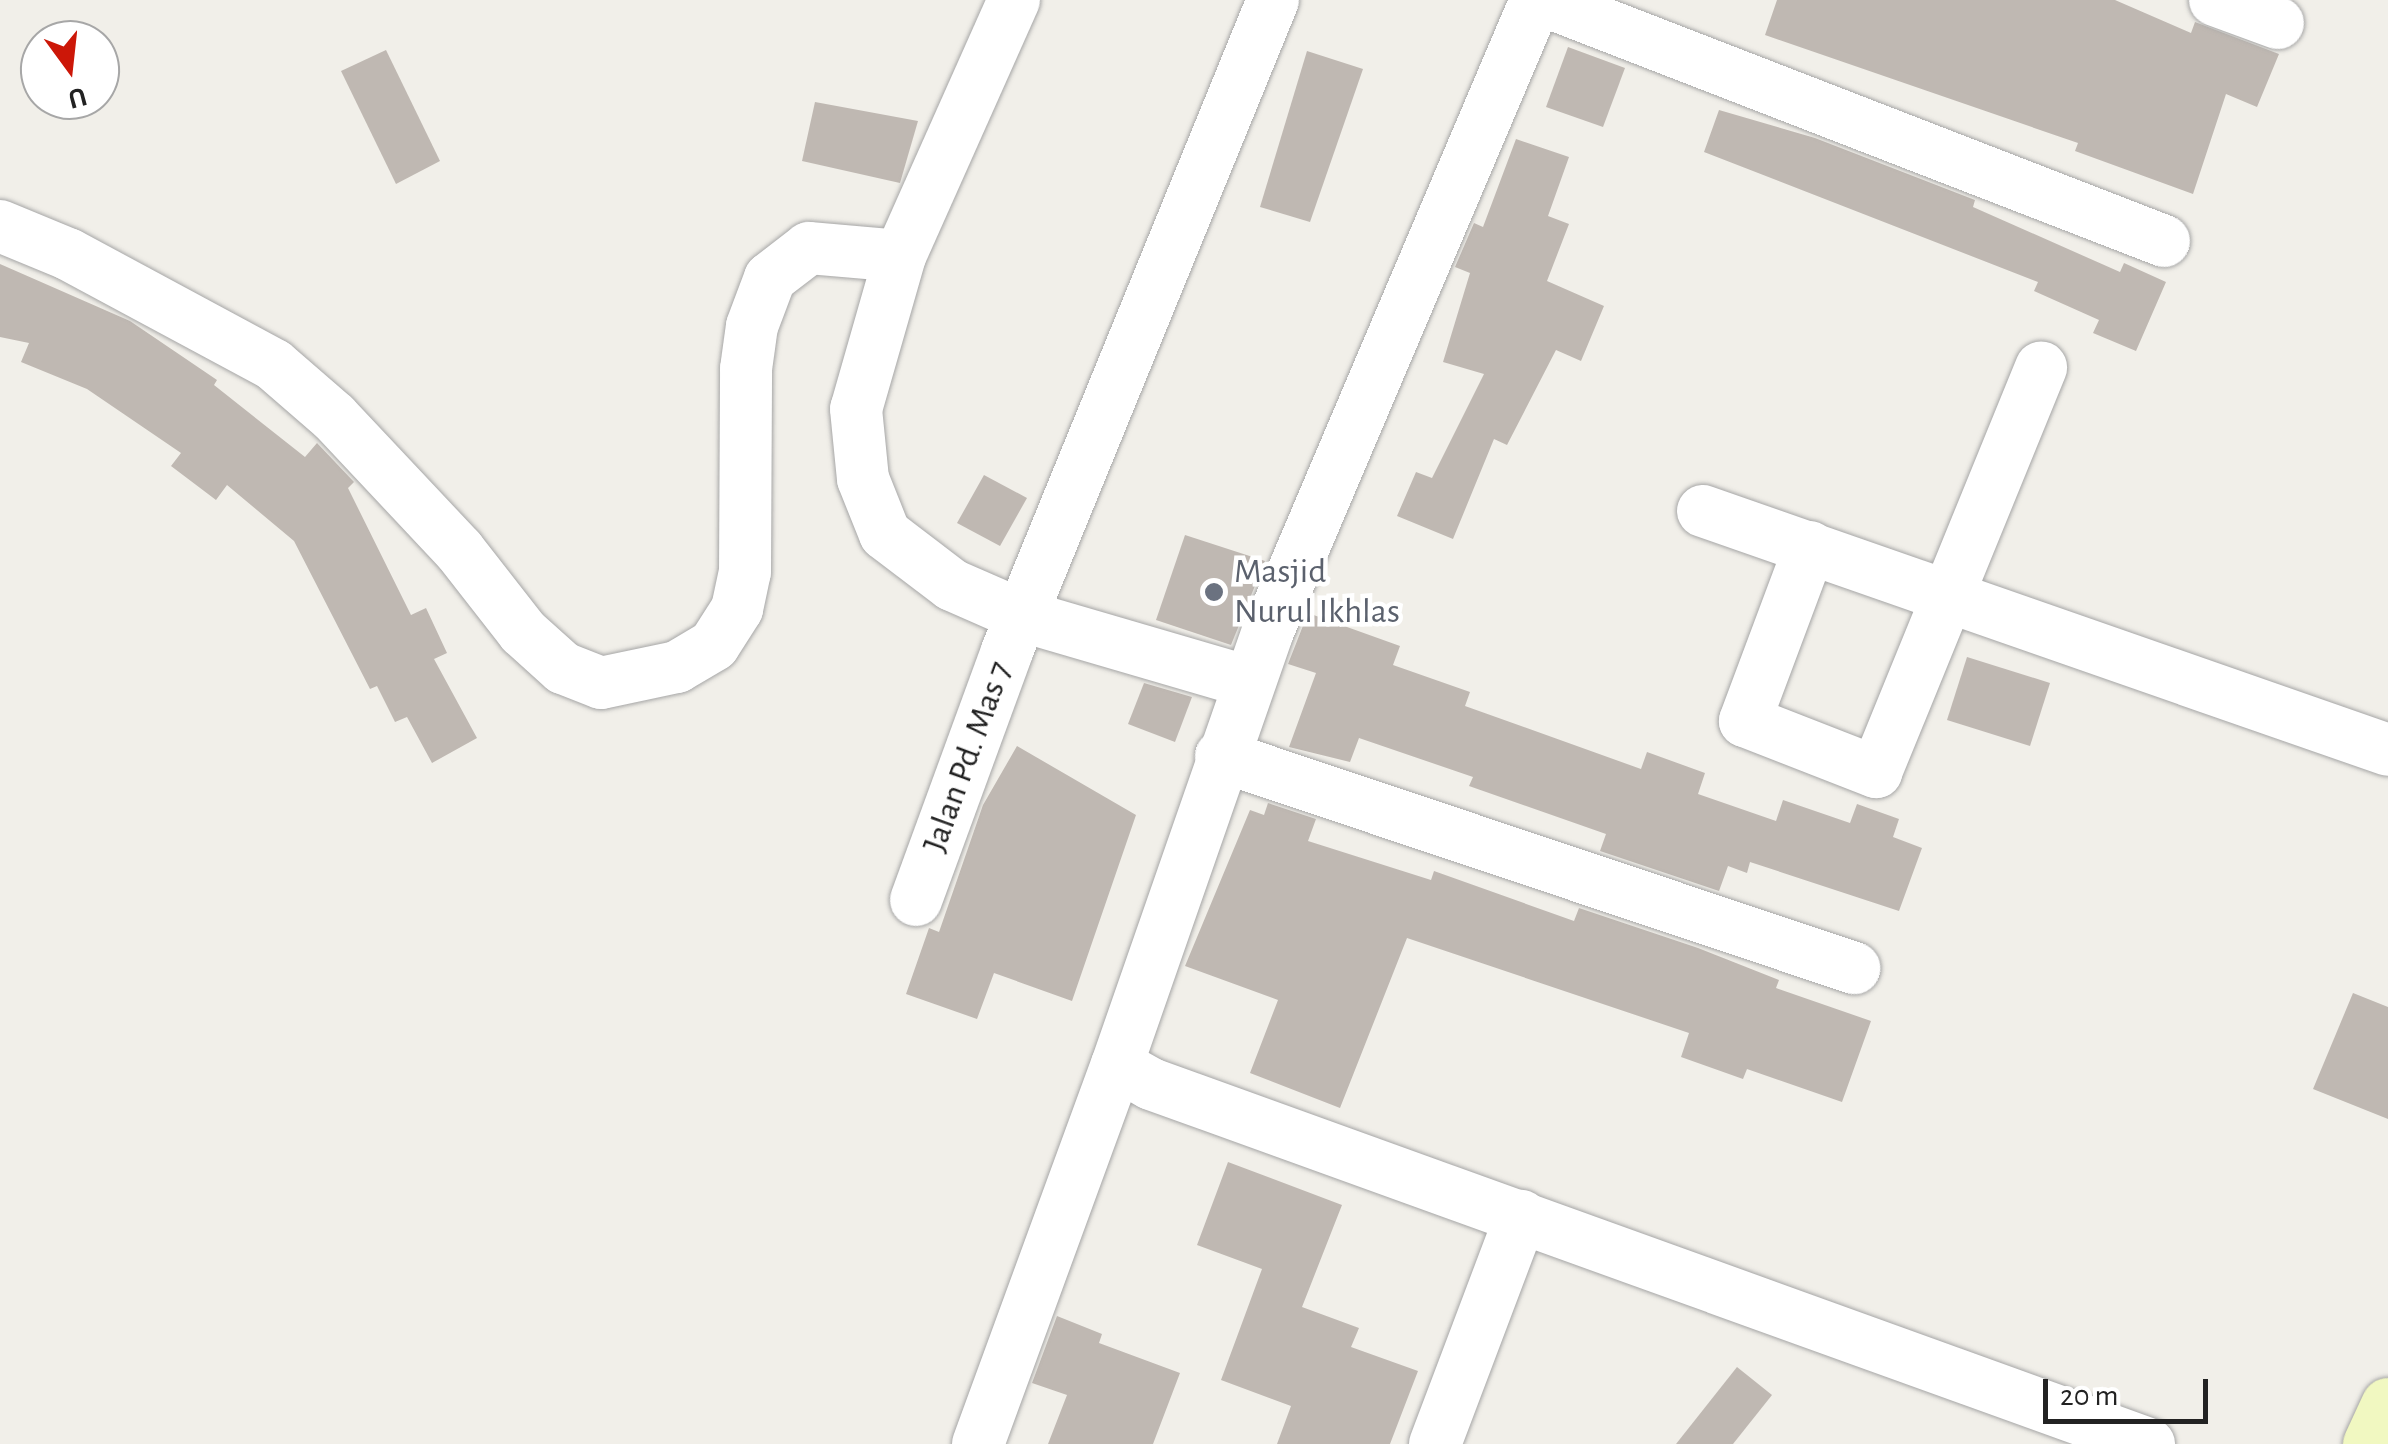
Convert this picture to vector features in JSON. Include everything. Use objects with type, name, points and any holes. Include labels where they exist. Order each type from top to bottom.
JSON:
[{"type":"street","points":[[1014,0],[900,256],[856,410],[863,478],[886,534],[952,585],[1023,616],[1248,682]]},
{"type":"street","name":"Jalan Pd. Mas 7","points":[[916,900],[1023,616],[1273,0]]},
{"type":"street","points":[[978,1444],[1117,1065],[1248,682],[1539,0],[2164,241]]},
{"type":"street","points":[[2216,0],[2278,23]]},
{"type":"street","points":[[0,226],[68,254],[274,365],[334,418],[459,550],[523,632],[563,668],[601,682],[677,667],[714,645],[737,609],[745,572],[746,368],[752,326],[770,278],[809,248],[900,256]]},
{"type":"street","points":[[1810,548],[1745,721],[1876,772],[2041,367]]},
{"type":"street","points":[[1703,510],[2388,750]]},
{"type":"street","points":[[1220,756],[1854,968]]},
{"type":"street","points":[[1117,1065],[1151,1084],[2150,1444]]},
{"type":"street","points":[[1435,1444],[1521,1216]]},
{"type":"street","points":[[2370,1444],[2388,1405]]},
{"type":"building","points":[[1777,0],[2115,0],[2191,33],[2195,22],[2279,54],[2257,107],[2226,94],[2193,194],[2075,151],[2078,143],[1765,35]]},
{"type":"building","points":[[1568,47],[1625,68],[1603,127],[1546,107]]},
{"type":"building","points":[[386,50],[440,161],[396,184],[341,71]]},
{"type":"building","points":[[1307,51],[1363,69],[1310,222],[1260,207]]},
{"type":"building","points":[[815,102],[918,121],[900,183],[802,161]]},
{"type":"building","points":[[1719,110],[1815,138],[1975,200],[1973,207],[2120,272],[2124,263],[2166,282],[2136,351],[2093,333],[2099,320],[2034,291],[2038,282],[1704,152]]},
{"type":"building","points":[[1516,139],[1569,157],[1548,216],[1569,224],[1547,281],[1604,306],[1581,361],[1556,350],[1507,445],[1494,439],[1453,539],[1397,516],[1416,472],[1432,478],[1484,374],[1443,362],[1470,273],[1455,267],[1474,223],[1483,227]]},
{"type":"building","points":[[0,264],[130,321],[217,380],[214,385],[305,457],[317,443],[354,482],[348,488],[411,615],[426,608],[447,653],[434,659],[477,738],[432,763],[407,717],[395,722],[377,686],[370,689],[294,541],[227,485],[216,500],[171,466],[181,453],[87,389],[21,362],[29,343],[0,337]]},
{"type":"building","points":[[984,475],[1027,498],[1000,546],[957,523]]},
{"type":"building","name":"Masjid Nurul Ikhlas","points":[[1185,535],[1265,561],[1231,645],[1156,620]]},
{"type":"building","points":[[1308,613],[1400,646],[1393,665],[1470,692],[1465,706],[1641,769],[1647,752],[1705,773],[1698,794],[1776,821],[1783,800],[1850,823],[1857,804],[1899,819],[1893,837],[1922,848],[1899,911],[1750,862],[1747,873],[1728,866],[1719,891],[1600,851],[1606,834],[1469,786],[1473,777],[1359,738],[1350,762],[1289,747],[1316,673],[1288,664]]},
{"type":"building","points":[[1967,657],[2050,683],[2030,746],[1947,720]]},
{"type":"building","points":[[1144,683],[1192,697],[1175,742],[1128,724]]},
{"type":"building","points":[[1017,746],[1136,815],[1072,1001],[994,973],[977,1019],[906,994],[929,928],[939,932],[983,805]]},
{"type":"building","points":[[1268,803],[1316,819],[1308,841],[1431,880],[1434,871],[1574,921],[1579,908],[1698,948],[1779,980],[1776,988],[1871,1021],[1842,1102],[1747,1069],[1743,1079],[1681,1057],[1689,1033],[1407,938],[1340,1108],[1250,1073],[1278,1000],[1185,966],[1250,810],[1264,815]]},
{"type":"building","points":[[2353,993],[2388,1007],[2388,1119],[2313,1089]]},
{"type":"building","points":[[1228,1162],[1342,1205],[1302,1307],[1359,1328],[1351,1347],[1418,1371],[1390,1444],[1277,1444],[1291,1406],[1221,1380],[1262,1269],[1197,1245]]},
{"type":"building","points":[[1057,1316],[1102,1334],[1099,1343],[1180,1373],[1153,1444],[1048,1444],[1067,1395],[1032,1383]]},
{"type":"building","points":[[1737,1367],[1772,1395],[1733,1444],[1676,1444]]},
{"type":"place","name":"Masjid Nurul Ikhlas","points":[[1214,592]]}]
